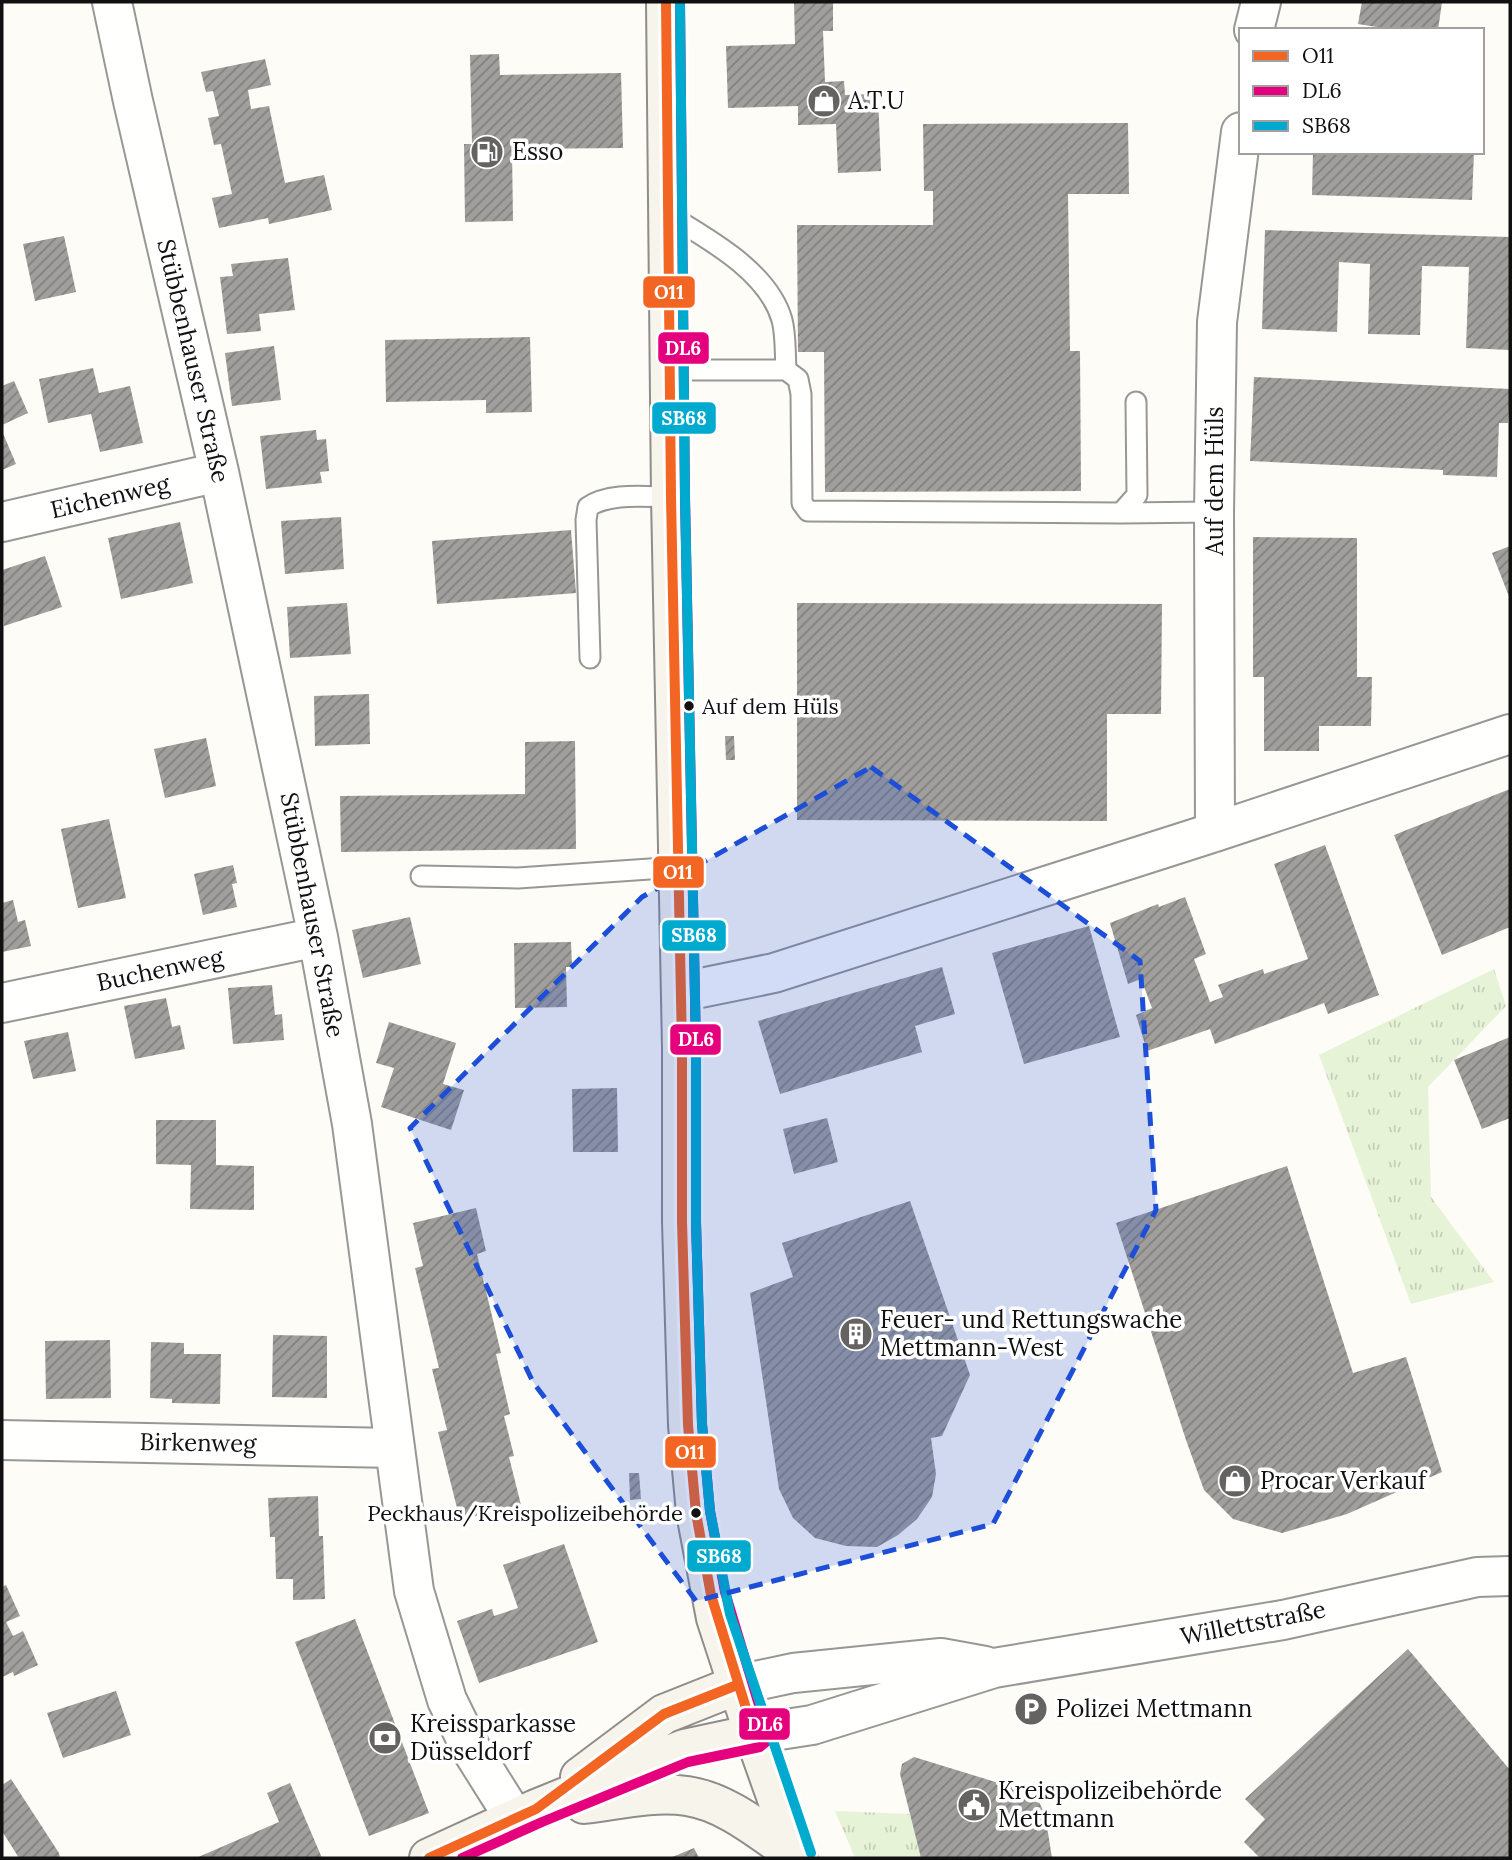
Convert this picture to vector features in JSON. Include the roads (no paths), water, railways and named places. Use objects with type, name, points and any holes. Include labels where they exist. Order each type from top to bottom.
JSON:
[{"type":"main road","points":[[666,2],[682,1222],[688,1425],[696,1513],[711,1595],[737,1685],[797,1857]]},
{"type":"main road","points":[[526,1814],[664,1714],[737,1685]]},
{"type":"main road","points":[[429,1858],[526,1814],[684,1749],[754,1734]]},
{"type":"main road","points":[[526,1814],[667,1795],[687,1796],[701,1799],[737,1816],[797,1857]]},
{"type":"street","name":"Stübbenhauser Straße","points":[[113,2],[136,114],[219,472],[318,937],[352,1124],[414,1591],[447,1700],[471,1749],[526,1814]]},
{"type":"street","points":[[1254,28],[1261,2]]},
{"type":"street","name":"Auf dem Hüls","points":[[1215,832],[1214,512],[1217,323],[1239,148]]},
{"type":"street","name":"Eichenweg","points":[[2,522],[219,472]]},
{"type":"street","points":[[681,992],[774,973],[1510,734]]},
{"type":"street","name":"Buchenweg","points":[[2,1003],[318,937]]},
{"type":"street","name":"Birkenweg","points":[[2,1440],[395,1448]]},
{"type":"street","name":"Willettstraße","points":[[754,1734],[811,1725],[994,1668],[1283,1620],[1477,1577],[1510,1576]]},
{"type":"street","name":"Willettstraße","points":[[737,1685],[793,1673],[941,1658],[994,1668]]},
{"type":"lane","points":[[667,214],[723,248],[765,288],[782,321],[786,370]]},
{"type":"lane","points":[[670,370],[786,370],[798,379],[801,394],[802,503],[808,511],[1214,512]]},
{"type":"lane","points":[[1121,513],[1137,495],[1136,402]]},
{"type":"lane","points":[[590,658],[586,520],[588,507],[595,502],[618,498],[671,497]]},
{"type":"lane","points":[[421,876],[518,878],[679,867]]},
{"type":"place","name":"A.T.U","points":[[824,101]]},
{"type":"place","name":"Esso","points":[[487,152]]},
{"type":"place","name":"Auf dem Hüls","points":[[689,706]]},
{"type":"place","name":"Feuer- und Rettungswache Mettmann-West","points":[[856,1334]]},
{"type":"place","name":"Procar Verkauf","points":[[1235,1481]]},
{"type":"place","name":"Peckhaus/Kreispolizeibehörde","points":[[696,1513]]},
{"type":"place","name":"Polizei Mettmann","points":[[1031,1709]]},
{"type":"place","name":"Kreissparkasse Düsseldorf","points":[[385,1738]]},
{"type":"place","name":"Kreispolizeibehörde Mettmann","points":[[974,1805]]}]
